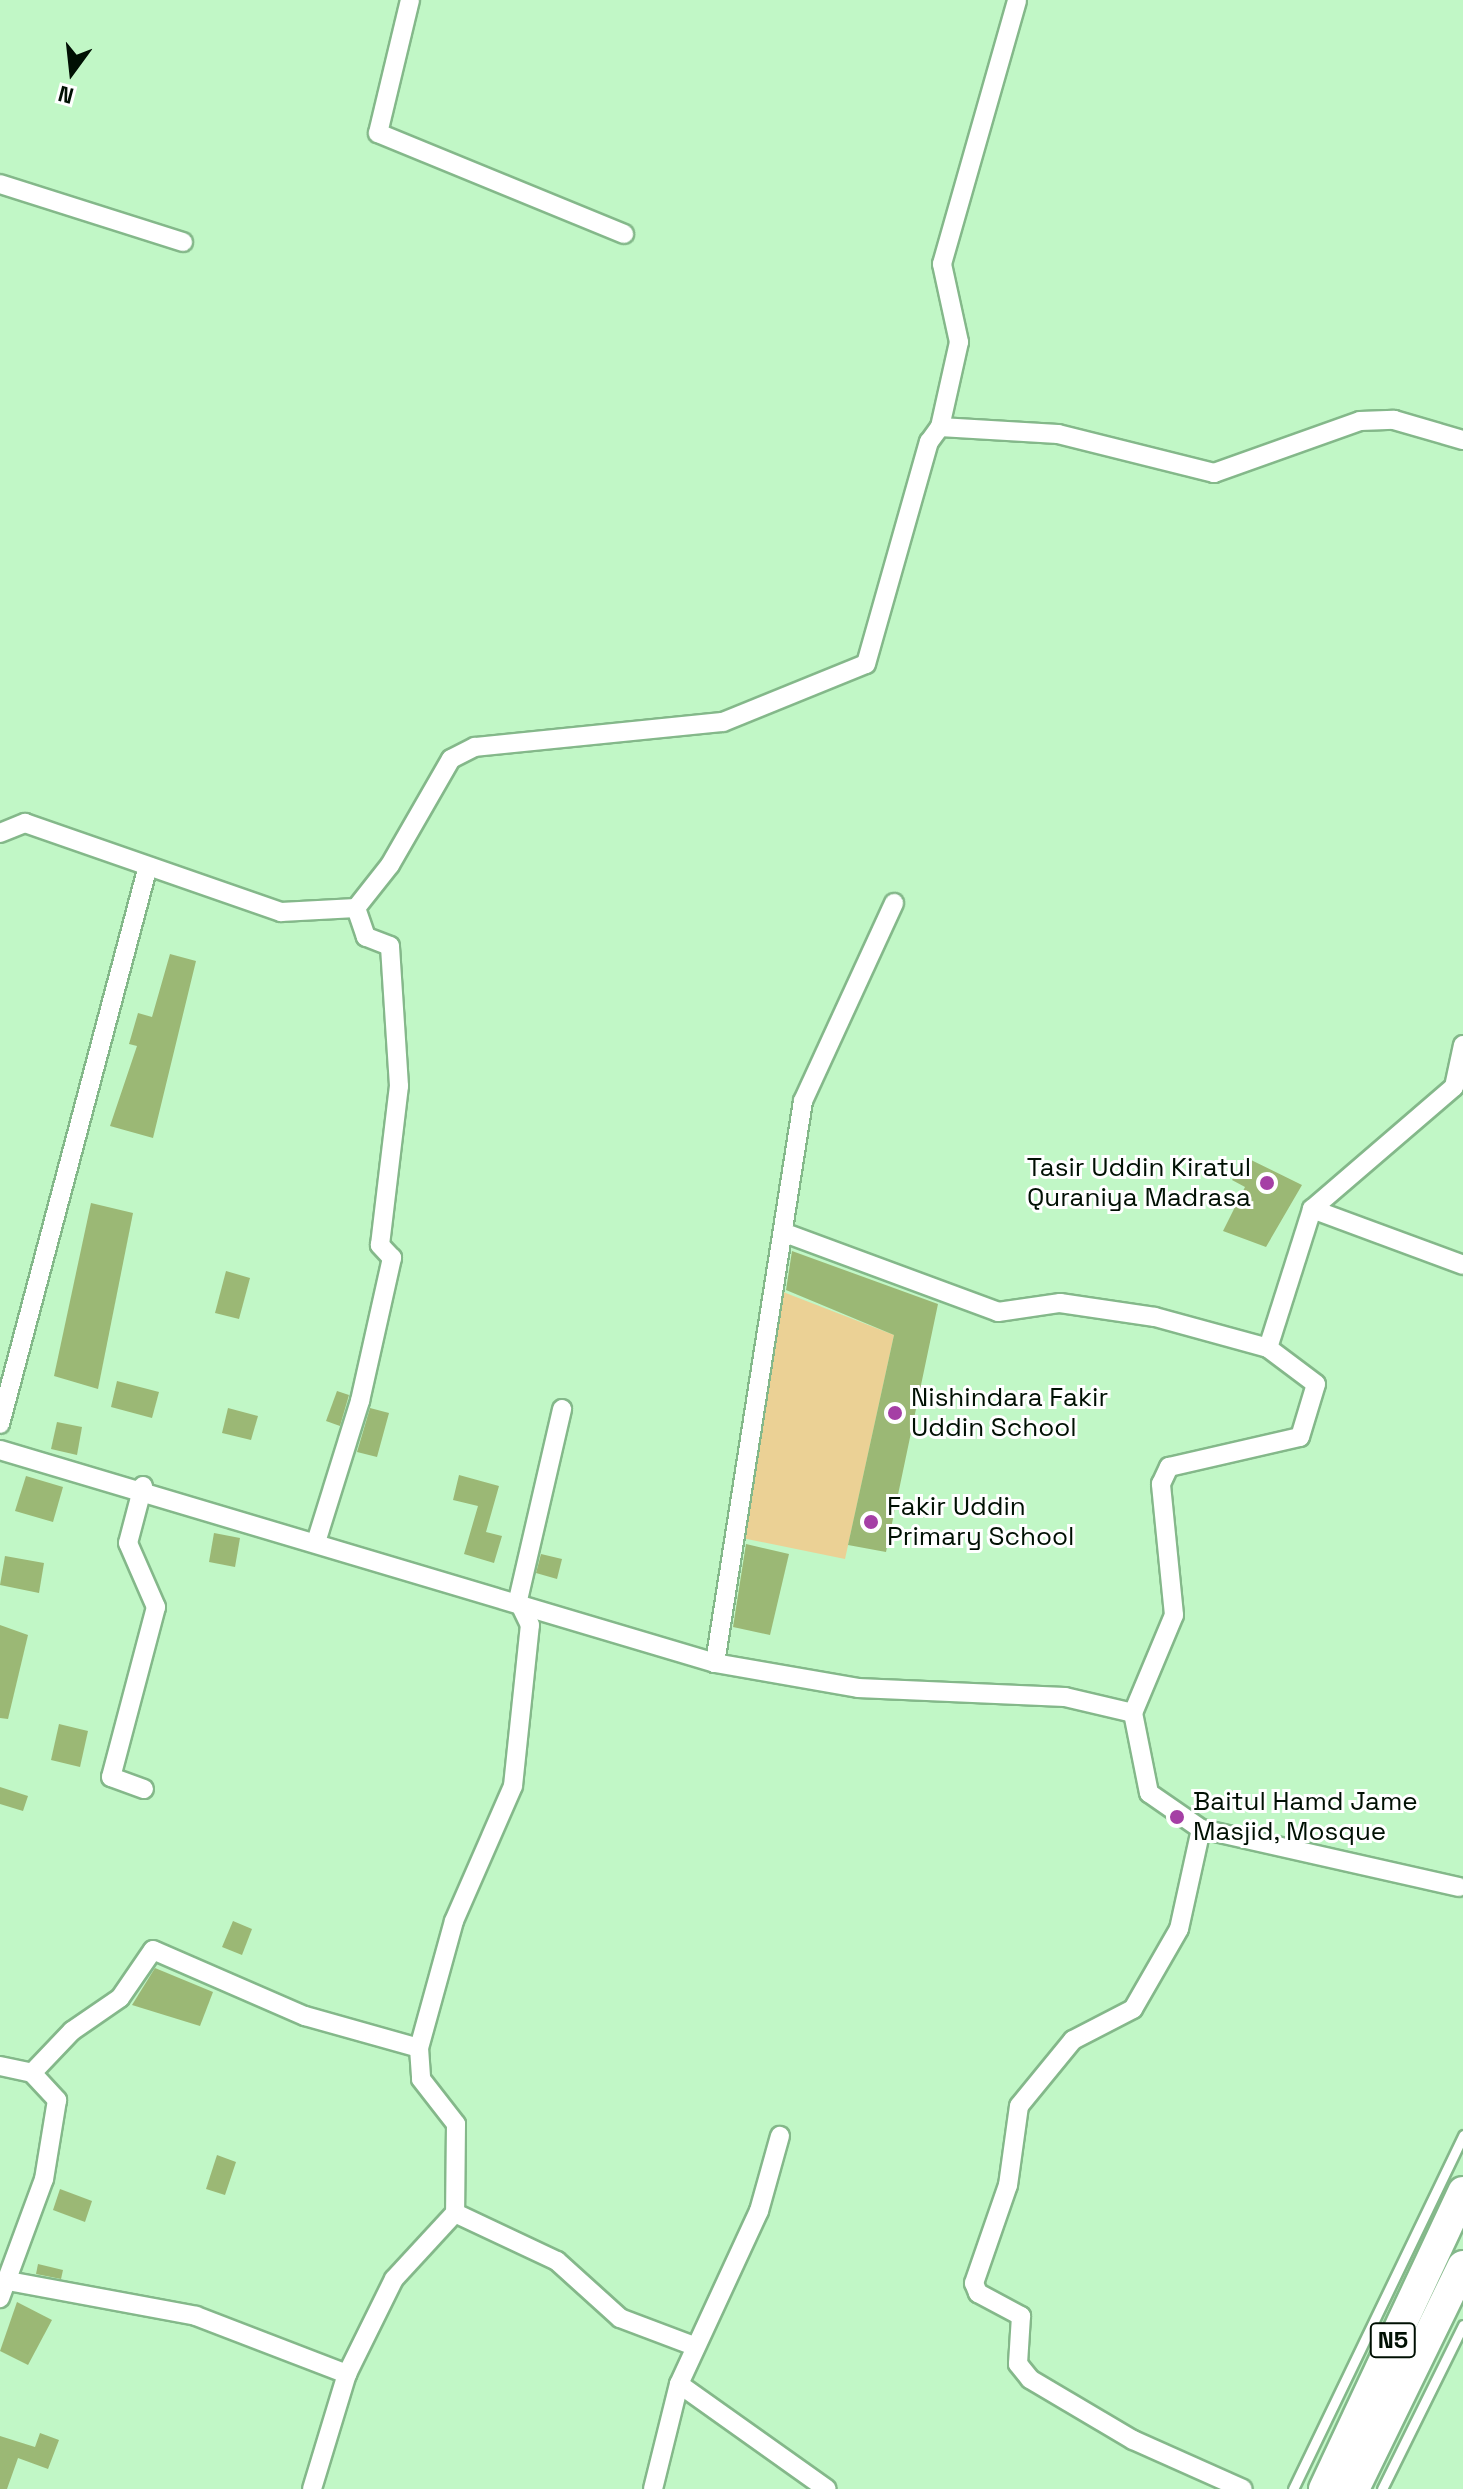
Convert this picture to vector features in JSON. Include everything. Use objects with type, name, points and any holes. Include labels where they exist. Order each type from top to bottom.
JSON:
[{"type":"highway","name":"N5","points":[[1324,2489],[1463,2192]]},
{"type":"highway","name":"N5","points":[[1354,2489],[1463,2266]]},
{"type":"street","points":[[410,0],[378,133],[624,234]]},
{"type":"street","points":[[0,833],[25,823],[281,912],[356,908],[390,865],[451,759],[475,747],[723,722],[866,664],[929,442],[940,427],[959,342],[942,264],[1017,0]]},
{"type":"street","points":[[0,184],[183,242]]},
{"type":"street","points":[[940,427],[1058,434],[1214,473],[1360,421],[1394,420],[1463,440]]},
{"type":"street","points":[[0,1424],[148,866]]},
{"type":"street","points":[[715,1663],[785,1233],[803,1101],[894,903]]},
{"type":"street","points":[[317,1539],[360,1401],[392,1258],[380,1245],[399,1086],[390,946],[366,937],[356,908]]},
{"type":"street","points":[[1268,1348],[1312,1209],[1454,1087],[1463,1045]]},
{"type":"street","points":[[1312,1209],[1463,1265]]},
{"type":"street","points":[[785,1233],[998,1312],[1060,1303],[1155,1317],[1268,1348],[1316,1384],[1318,1393],[1300,1437],[1169,1467],[1161,1484],[1174,1615],[1133,1713],[1149,1793],[1201,1829],[1459,1887]]},
{"type":"street","points":[[312,2489],[347,2374],[394,2279],[455,2213],[456,2124],[421,2079],[419,2048],[454,1921],[513,1786],[530,1625],[518,1600],[562,1409]]},
{"type":"street","points":[[0,1450],[143,1486],[715,1663],[858,1688],[1065,1697],[1133,1713]]},
{"type":"street","points":[[143,1486],[128,1543],[156,1607],[111,1777],[144,1789]]},
{"type":"street","points":[[1201,1829],[1179,1929],[1163,1963],[1133,2009],[1073,2040],[1019,2106],[1008,2185],[974,2283],[978,2293],[1021,2316],[1018,2364],[1030,2379],[1133,2440],[1243,2489]]},
{"type":"street","points":[[32,2073],[72,2031],[120,1998],[153,1950],[305,2016],[419,2048]]},
{"type":"street","points":[[0,2066],[32,2073],[57,2100],[54,2135],[4,2290],[196,2316],[347,2374]]},
{"type":"street","points":[[653,2489],[679,2384],[759,2211],[780,2136]]},
{"type":"street","points":[[455,2213],[557,2261],[620,2318],[694,2346]]},
{"type":"street","points":[[679,2384],[827,2489]]},
{"type":"lane","points":[[1293,2489],[1463,2135]]},
{"type":"lane","points":[[1382,2489],[1463,2325]]},
{"type":"shaded area","points":[[778,1290],[894,1335],[845,1559],[737,1537]]},
{"type":"building","points":[[170,954],[196,961],[153,1138],[110,1126],[137,1046],[129,1044],[138,1013],[152,1017]]},
{"type":"building","points":[[1245,1157],[1302,1185],[1266,1247],[1223,1231],[1245,1187],[1232,1180]]},
{"type":"building","points":[[91,1203],[133,1213],[98,1389],[54,1376]]},
{"type":"building","name":"Nishindara Fakir Uddin School","points":[[792,1251],[938,1304],[886,1552],[848,1545],[894,1335],[786,1290]]},
{"type":"building","points":[[226,1271],[250,1278],[239,1319],[215,1313]]},
{"type":"building","points":[[117,1381],[159,1392],[152,1418],[111,1407]]},
{"type":"building","points":[[337,1391],[349,1395],[340,1426],[326,1421]]},
{"type":"building","points":[[228,1408],[258,1416],[251,1440],[222,1433]]},
{"type":"building","points":[[370,1408],[389,1413],[377,1457],[357,1452]]},
{"type":"building","points":[[57,1422],[82,1427],[77,1455],[51,1449]]},
{"type":"building","points":[[459,1475],[499,1486],[486,1532],[502,1536],[494,1563],[464,1554],[478,1506],[453,1500]]},
{"type":"building","points":[[26,1476],[63,1487],[53,1522],[15,1511]]},
{"type":"building","points":[[214,1533],[240,1538],[235,1567],[209,1562]]},
{"type":"building","points":[[746,1544],[789,1554],[770,1635],[733,1627]]},
{"type":"building","points":[[541,1554],[562,1559],[557,1579],[536,1573]]},
{"type":"building","points":[[5,1556],[44,1563],[39,1593],[0,1585]]},
{"type":"building","points":[[0,1625],[28,1635],[8,1719],[0,1718]]},
{"type":"building","points":[[59,1724],[88,1731],[80,1767],[51,1760]]},
{"type":"building","points":[[0,1787],[28,1796],[23,1811],[0,1804]]},
{"type":"building","points":[[233,1921],[252,1929],[242,1955],[222,1947]]},
{"type":"building","points":[[155,1968],[213,1992],[200,2026],[132,2005]]},
{"type":"building","points":[[217,2155],[236,2162],[225,2195],[206,2189]]},
{"type":"building","points":[[60,2189],[92,2201],[85,2222],[53,2210]]},
{"type":"building","points":[[38,2264],[63,2270],[61,2279],[36,2274]]},
{"type":"building","points":[[17,2302],[52,2320],[28,2365],[0,2351]]},
{"type":"building","points":[[40,2433],[59,2440],[48,2469],[18,2458],[7,2489],[0,2489],[0,2436],[35,2447]]},
{"type":"place","name":"Tasir Uddin Kiratul Quraniya Madrasa","points":[[1267,1183]]},
{"type":"place","name":"Nishindara Fakir Uddin School","points":[[895,1413]]},
{"type":"place","name":"Fakir Uddin Primary School","points":[[871,1522]]},
{"type":"place","name":"Baitul Hamd Jame Masjid, Mosque","points":[[1177,1817]]}]
